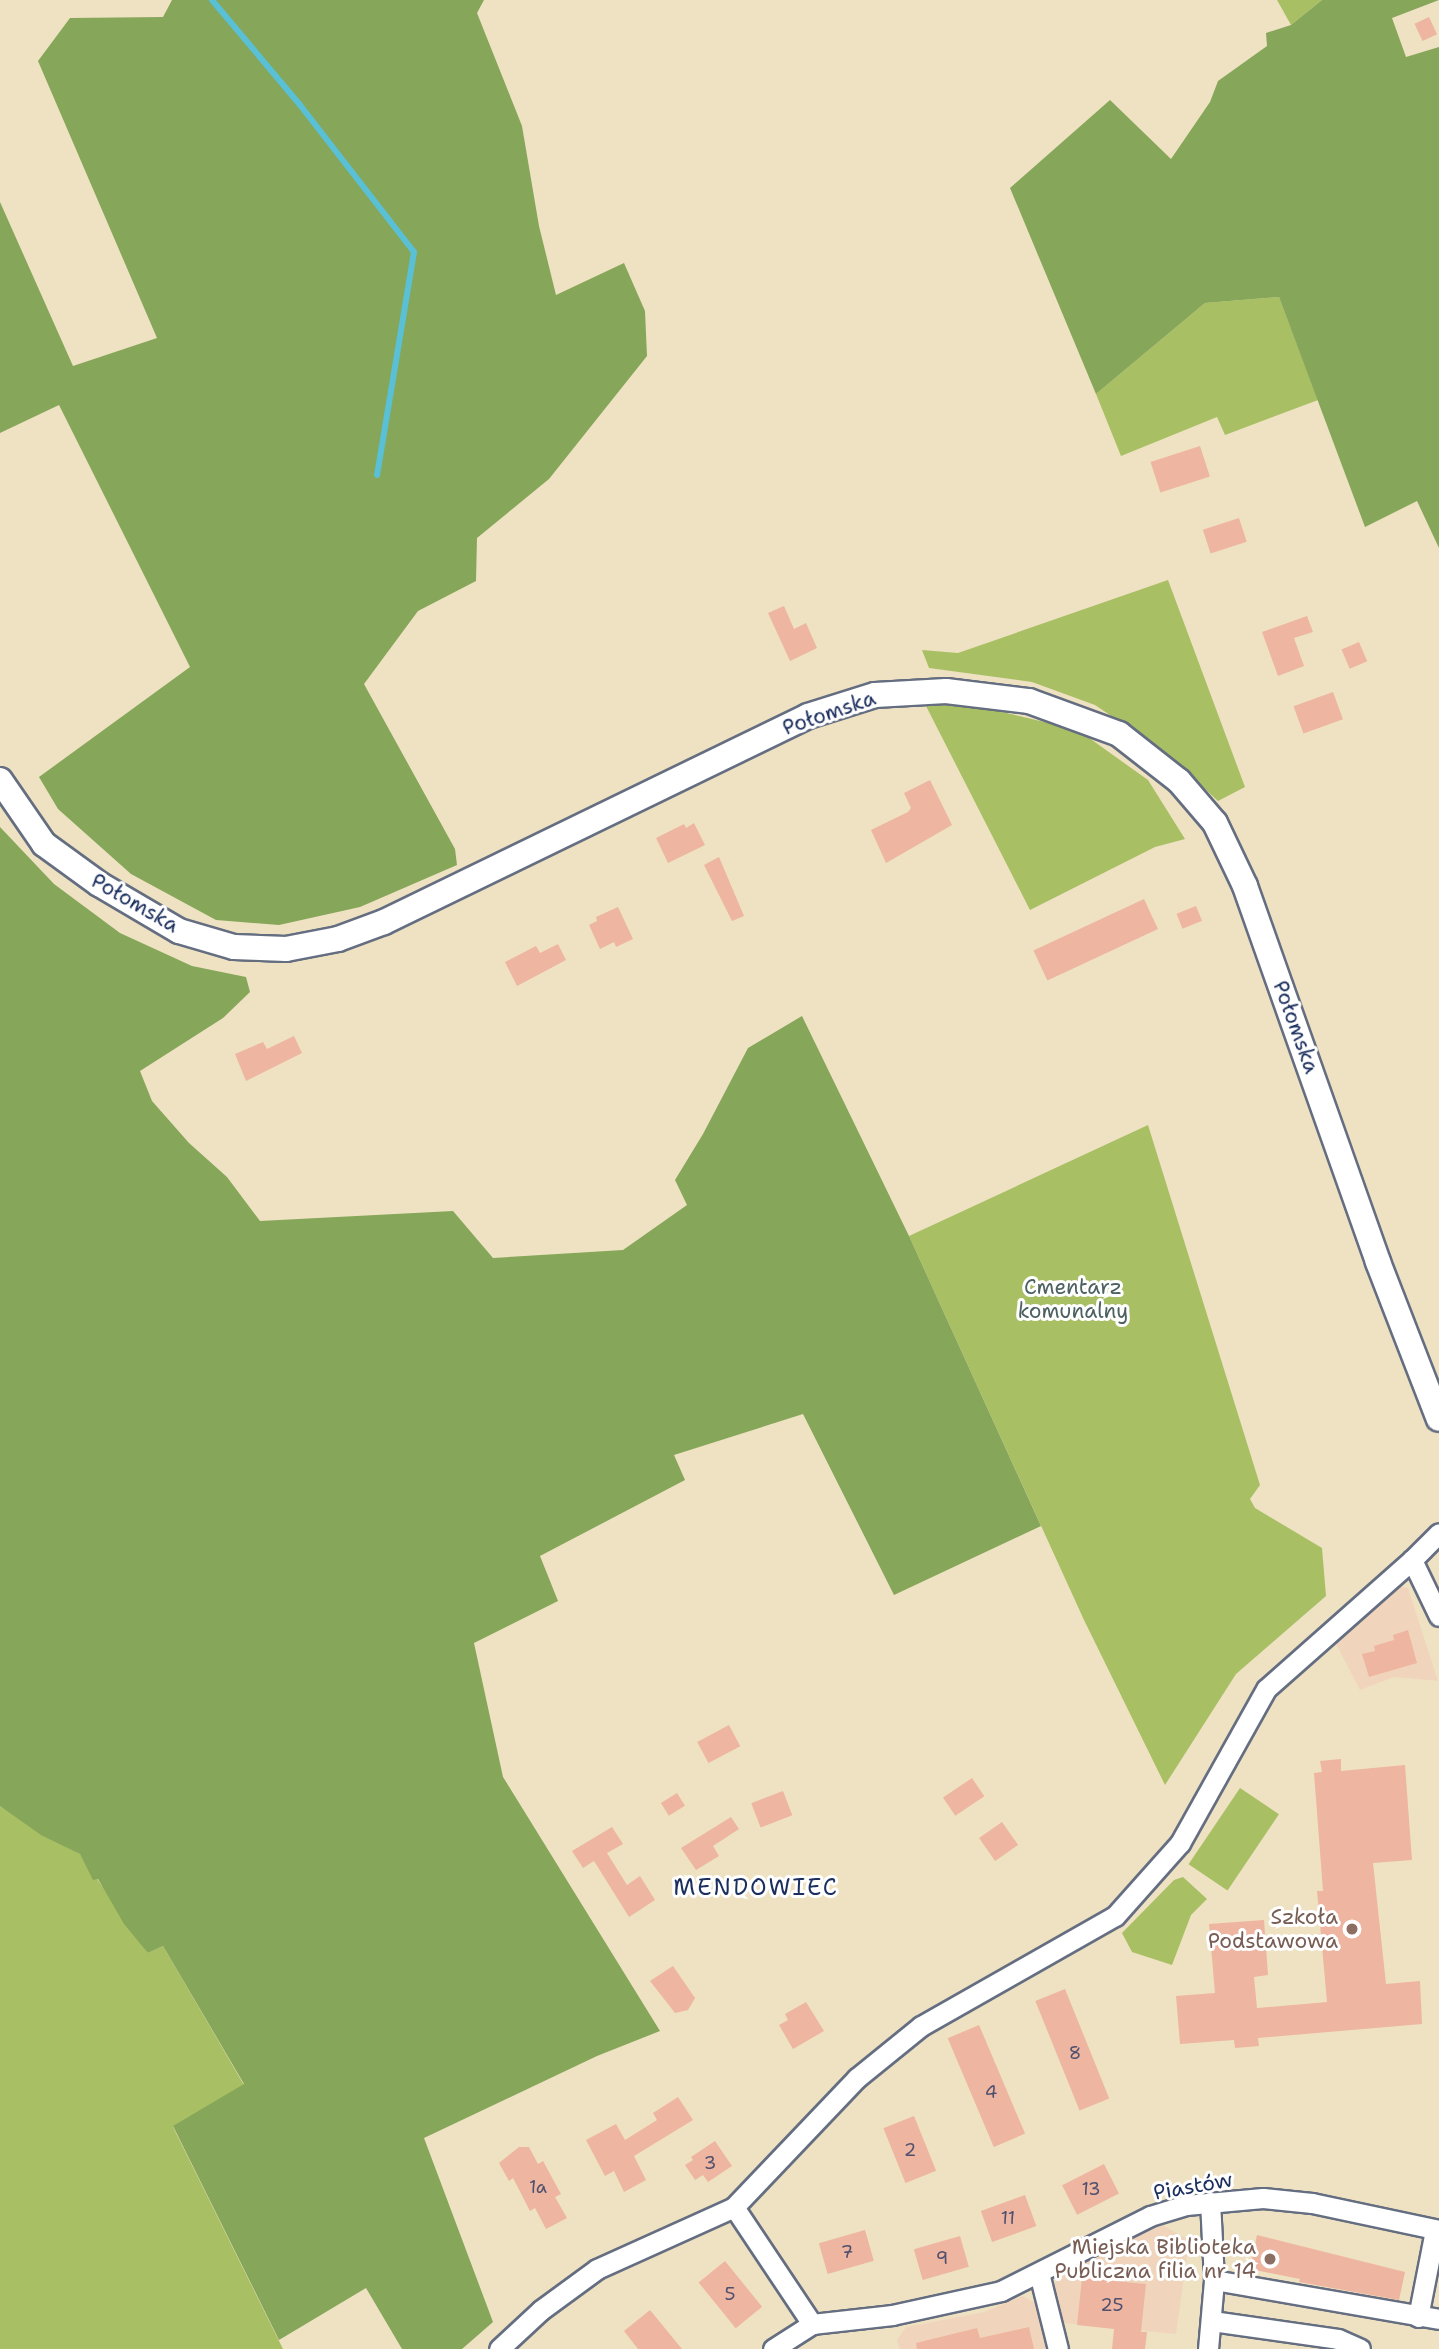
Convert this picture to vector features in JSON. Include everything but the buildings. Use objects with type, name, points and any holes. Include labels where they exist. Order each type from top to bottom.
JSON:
[{"type":"street","name":"Połomska","points":[[0,780],[44,844],[99,884],[178,931],[234,947],[286,949],[338,939],[384,922],[784,727],[875,695],[946,691],[1029,701],[1119,734],[1188,791],[1215,823],[1240,876],[1304,1047],[1378,1262],[1439,1419]]},
{"type":"street","points":[[499,2349],[541,2310],[597,2269],[734,2207],[857,2078],[921,2026],[1115,1916],[1180,1843],[1266,1689],[1439,1533]]},
{"type":"street","points":[[1412,1560],[1439,1616]]},
{"type":"street","name":"Piastów","points":[[773,2349],[812,2324],[892,2315],[1001,2291],[1150,2216],[1210,2202],[1263,2198],[1312,2203],[1437,2230],[1418,2317]]},
{"type":"street","points":[[1208,2349],[1213,2280],[1210,2202]]},
{"type":"street","points":[[734,2207],[812,2324]]},
{"type":"street","points":[[1039,2273],[1058,2349]]},
{"type":"street","points":[[1213,2280],[1439,2319]]},
{"type":"street","points":[[1212,2321],[1338,2339],[1360,2349]]},
{"type":"shaded area","points":[[1394,1586],[1408,1588],[1438,1681],[1394,1677],[1360,1690],[1334,1640]]},
{"type":"shaded area","points":[[1162,2225],[1189,2240],[1176,2334],[1064,2323],[1052,2287],[1060,2275],[1119,2242]]},
{"type":"shaded area","points":[[1023,2296],[1037,2304],[1048,2349],[900,2349],[897,2340],[906,2327],[984,2312]]},
{"type":"green space","points":[[172,0],[484,0],[477,13],[522,126],[539,226],[556,295],[624,263],[645,311],[647,356],[549,479],[477,538],[476,581],[418,611],[364,684],[455,849],[457,865],[360,907],[279,925],[216,920],[131,874],[58,809],[39,777],[190,667],[59,405],[0,433],[0,202],[73,366],[157,338],[38,61],[70,18],[163,17]]},
{"type":"green space","points":[[1277,0],[1322,0],[1291,25]]},
{"type":"green space","points":[[1322,0],[1439,0],[1392,18],[1406,57],[1439,47],[1439,548],[1417,501],[1365,527],[1279,297],[1205,303],[1096,394],[1010,188],[1110,100],[1171,159],[1210,102],[1218,81],[1267,46],[1266,33],[1291,25]]},
{"type":"green space","points":[[1279,297],[1318,400],[1225,435],[1217,417],[1121,456],[1096,394],[1205,303]]},
{"type":"green space","points":[[1168,580],[1245,787],[1218,801],[1165,752],[1095,705],[1032,682],[929,668],[922,650],[958,653]]},
{"type":"green space","points":[[925,704],[982,707],[1078,730],[1148,780],[1185,839],[1155,847],[1030,910]]},
{"type":"green space","points":[[0,827],[54,884],[120,933],[192,966],[246,977],[250,992],[223,1018],[140,1071],[152,1101],[189,1143],[227,1177],[260,1221],[453,1211],[493,1258],[623,1250],[687,1205],[675,1180],[703,1134],[748,1048],[802,1016],[909,1236],[1041,1526],[894,1595],[803,1414],[674,1455],[685,1480],[540,1556],[558,1601],[474,1643],[503,1777],[660,2031],[597,2056],[424,2138],[493,2322],[462,2349],[402,2349],[366,2288],[279,2340],[173,2126],[244,2084],[163,1946],[148,1953],[124,1924],[98,1879],[93,1880],[80,1854],[41,1835],[0,1806]]},
{"type":"green space","name":"Cmentarz komunalny","points":[[1148,1125],[1260,1485],[1250,1499],[1255,1508],[1322,1548],[1326,1596],[1236,1674],[1165,1785],[1084,1620],[909,1236]]},
{"type":"green space","points":[[1240,1788],[1279,1814],[1228,1891],[1189,1864]]},
{"type":"green space","points":[[0,1806],[80,1854],[148,1953],[163,1946],[244,2085],[173,2127],[283,2349],[0,2349]]},
{"type":"green space","points":[[1183,1877],[1207,1899],[1191,1915],[1172,1965],[1132,1952],[1122,1933],[1174,1880]]},
{"type":"waterway","points":[[212,0],[300,105],[414,252],[377,475]]},
{"type":"place","name":"Szkoła Podstawowa","points":[[1352,1929]]},
{"type":"place","name":"Miejska Biblioteka Publiczna filia nr 14","points":[[1270,2259]]},
{"type":"district","name":"MENDOWIEC","points":[[756,1887]]}]
